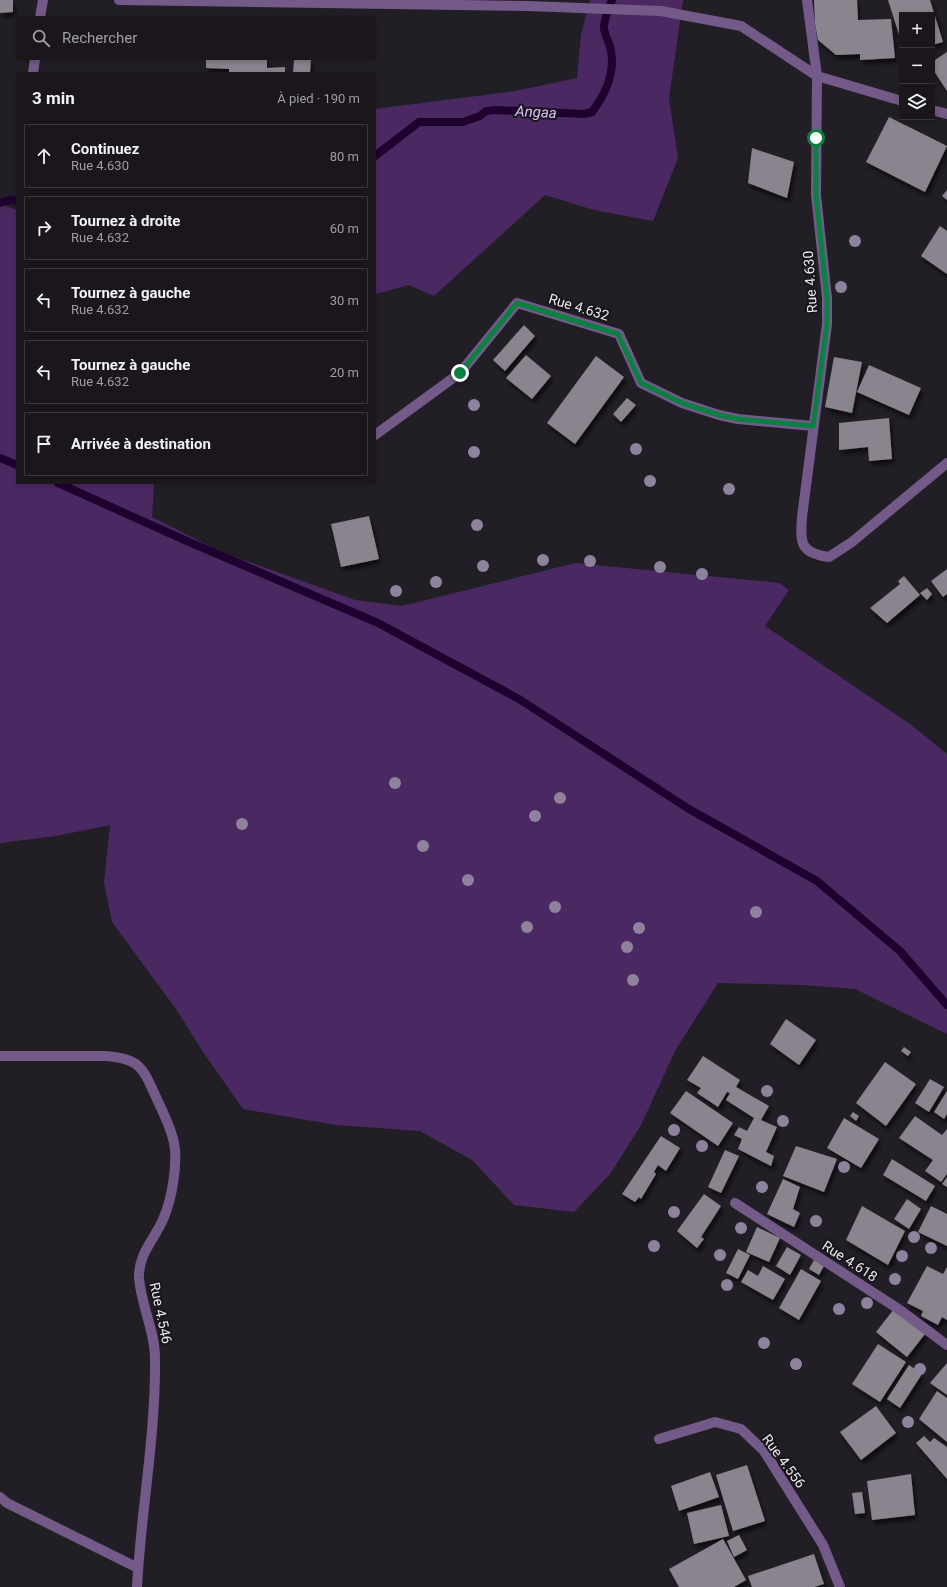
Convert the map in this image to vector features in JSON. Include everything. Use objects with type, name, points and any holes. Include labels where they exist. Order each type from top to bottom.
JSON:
[{"type":"street","points":[[40,16],[43,0]]},
{"type":"street","points":[[119,0],[528,6],[661,11],[742,26],[817,76],[899,100]]},
{"type":"street","name":"Rue 4.630","points":[[807,0],[817,76],[816,196],[827,298],[827,317],[802,517],[801,538],[806,550],[815,555],[829,557],[852,542],[947,463]]},
{"type":"street","points":[[33,72],[35,60]]},
{"type":"street","points":[[935,111],[947,114]]},
{"type":"street","name":"Rue 4.632","points":[[376,434],[460,373],[517,303],[618,334],[641,383],[682,403],[719,415],[738,419],[813,426]]},
{"type":"street","name":"Rue 4.546","points":[[0,1056],[106,1056],[123,1057],[135,1062],[146,1075],[164,1112],[174,1144],[174,1180],[164,1218],[145,1248],[139,1278],[155,1356],[155,1407],[137,1587]]},
{"type":"street","name":"Rue 4.618","points":[[734,1203],[900,1310],[947,1345]]},
{"type":"street","name":"Rue 4.556","points":[[659,1439],[715,1422],[741,1429],[764,1452],[823,1545],[840,1587]]},
{"type":"street","points":[[0,1497],[7,1504],[138,1568]]},
{"type":"shaded area","points":[[590,0],[683,0],[669,98],[678,158],[653,221],[594,210],[545,195],[434,296],[409,285],[376,294],[376,109],[515,91],[577,78],[581,35]]},
{"type":"shaded area","points":[[0,204],[16,210],[16,484],[154,484],[152,517],[221,552],[355,600],[402,606],[575,563],[779,583],[789,590],[765,626],[910,724],[947,754],[947,1034],[855,989],[802,985],[718,983],[675,1051],[641,1125],[610,1174],[574,1212],[514,1205],[472,1160],[420,1131],[336,1125],[243,1109],[205,1055],[176,1009],[112,922],[104,882],[110,825],[56,836],[0,843]]},
{"type":"building","points":[[0,0],[13,0],[13,12],[0,13]]},
{"type":"building","points":[[814,0],[857,0],[858,20],[891,19],[895,58],[860,60],[860,54],[836,55],[818,40],[815,24]]},
{"type":"building","points":[[888,0],[930,0],[934,12],[899,12],[899,35]]},
{"type":"building","points":[[935,16],[943,42],[935,44]]},
{"type":"building","points":[[947,52],[947,91],[935,73],[935,60]]},
{"type":"building","points":[[206,60],[267,60],[267,68],[285,67],[285,72],[229,72],[229,69],[206,68]]},
{"type":"building","points":[[294,60],[311,60],[310,72],[293,72]]},
{"type":"building","points":[[889,117],[947,146],[925,192],[866,162]]},
{"type":"building","points":[[752,148],[794,162],[787,198],[748,183]]},
{"type":"building","points":[[947,190],[947,200],[942,196]]},
{"type":"building","points":[[940,226],[947,231],[947,274],[921,256]]},
{"type":"building","points":[[524,325],[535,336],[505,371],[493,360]]},
{"type":"building","points":[[526,355],[551,376],[532,399],[506,378]]},
{"type":"building","points":[[596,356],[624,377],[575,444],[547,423]]},
{"type":"building","points":[[834,357],[862,362],[852,413],[825,407]]},
{"type":"building","points":[[869,365],[921,388],[909,415],[857,392]]},
{"type":"building","points":[[627,398],[636,405],[621,422],[613,414]]},
{"type":"building","points":[[889,418],[892,459],[869,461],[868,447],[839,450],[839,423]]},
{"type":"building","points":[[369,516],[379,559],[341,567],[331,524]]},
{"type":"building","points":[[947,569],[947,594],[943,597],[931,581]]},
{"type":"building","points":[[904,576],[920,595],[887,623],[870,608],[900,584],[898,581]]},
{"type":"building","points":[[927,588],[932,594],[927,600],[920,593]]},
{"type":"building","points":[[786,1019],[816,1040],[799,1065],[770,1044]]},
{"type":"building","points":[[904,1047],[911,1052],[908,1056],[901,1051]]},
{"type":"building","points":[[703,1056],[740,1080],[736,1087],[769,1106],[761,1120],[777,1127],[766,1152],[774,1156],[771,1166],[738,1149],[742,1139],[734,1135],[739,1127],[747,1131],[754,1118],[726,1100],[730,1093],[727,1092],[718,1107],[697,1093],[701,1088],[687,1080]]},
{"type":"building","points":[[885,1062],[916,1084],[886,1126],[856,1103]]},
{"type":"building","points":[[930,1079],[944,1087],[929,1112],[915,1103]]},
{"type":"building","points":[[686,1091],[733,1123],[718,1146],[670,1113]]},
{"type":"building","points":[[947,1091],[947,1114],[944,1119],[934,1112]]},
{"type":"building","points":[[853,1112],[859,1116],[856,1121],[850,1116]]},
{"type":"building","points":[[915,1116],[942,1135],[947,1129],[947,1174],[941,1182],[925,1171],[933,1160],[899,1138]]},
{"type":"building","points":[[844,1118],[879,1139],[861,1168],[827,1148]]},
{"type":"building","points":[[661,1136],[680,1148],[666,1171],[658,1165],[654,1172],[656,1174],[641,1199],[639,1197],[635,1202],[622,1194]]},
{"type":"building","points":[[796,1146],[837,1159],[824,1192],[783,1176]]},
{"type":"building","points":[[725,1150],[739,1156],[721,1193],[708,1187]]},
{"type":"building","points":[[892,1159],[935,1186],[926,1201],[883,1175]]},
{"type":"building","points":[[947,1177],[947,1187],[942,1184]]},
{"type":"building","points":[[783,1179],[800,1187],[793,1209],[800,1213],[794,1227],[767,1214]]},
{"type":"building","points":[[704,1194],[721,1206],[701,1237],[704,1239],[697,1248],[677,1231]]},
{"type":"building","points":[[907,1199],[921,1209],[909,1229],[894,1219]]},
{"type":"building","points":[[862,1206],[905,1231],[888,1265],[846,1240]]},
{"type":"building","points":[[931,1206],[947,1214],[947,1246],[918,1232]]},
{"type":"building","points":[[757,1227],[780,1238],[769,1262],[746,1252]]},
{"type":"building","points":[[787,1247],[801,1255],[790,1275],[776,1266]]},
{"type":"building","points":[[738,1249],[750,1255],[738,1279],[726,1273]]},
{"type":"building","points":[[814,1260],[824,1266],[819,1275],[809,1269]]},
{"type":"building","points":[[763,1266],[785,1279],[773,1300],[741,1282],[748,1270],[758,1276]]},
{"type":"building","points":[[927,1266],[943,1274],[947,1267],[947,1320],[942,1317],[938,1325],[921,1316],[923,1311],[907,1303]]},
{"type":"building","points":[[801,1269],[821,1281],[799,1320],[779,1308]]},
{"type":"building","points":[[894,1309],[925,1334],[907,1357],[876,1332]]},
{"type":"building","points":[[878,1344],[906,1362],[880,1402],[852,1384]]},
{"type":"building","points":[[947,1363],[947,1395],[930,1383]]},
{"type":"building","points":[[909,1365],[922,1374],[900,1408],[887,1399]]},
{"type":"building","points":[[937,1391],[947,1398],[947,1442],[919,1419]]},
{"type":"building","points":[[876,1406],[896,1433],[861,1460],[840,1432]]},
{"type":"building","points":[[924,1436],[930,1442],[934,1438],[947,1447],[947,1479],[916,1443]]},
{"type":"building","points":[[747,1465],[765,1521],[733,1531],[716,1475]]},
{"type":"building","points":[[710,1472],[719,1497],[679,1511],[671,1486]]},
{"type":"building","points":[[911,1474],[915,1515],[872,1520],[867,1481]]},
{"type":"building","points":[[862,1492],[865,1513],[855,1514],[852,1493]]},
{"type":"building","points":[[721,1505],[729,1536],[694,1544],[687,1513]]},
{"type":"building","points":[[739,1535],[747,1550],[734,1557],[727,1541]]},
{"type":"building","points":[[723,1539],[746,1580],[734,1587],[679,1587],[669,1569]]},
{"type":"building","points":[[814,1554],[824,1584],[814,1587],[752,1587],[748,1576]]},
{"type":"waterway","name":"Angaa","points":[[376,155],[419,122],[463,122],[480,116],[486,111],[495,110],[584,114],[592,112],[605,91],[612,67],[611,51],[604,27],[612,0]]},
{"type":"waterway","name":"Angaa","points":[[0,203],[11,200],[16,201]]},
{"type":"waterway","points":[[0,458],[16,465]]},
{"type":"waterway","points":[[60,484],[189,542],[378,623],[519,699],[689,809],[817,881],[900,951],[947,1005]]},
{"type":"route","points":[[460,373],[517,303],[618,334],[641,383],[682,403],[719,415],[738,419],[813,426],[827,324],[827,298],[816,196],[816,138]]}]
